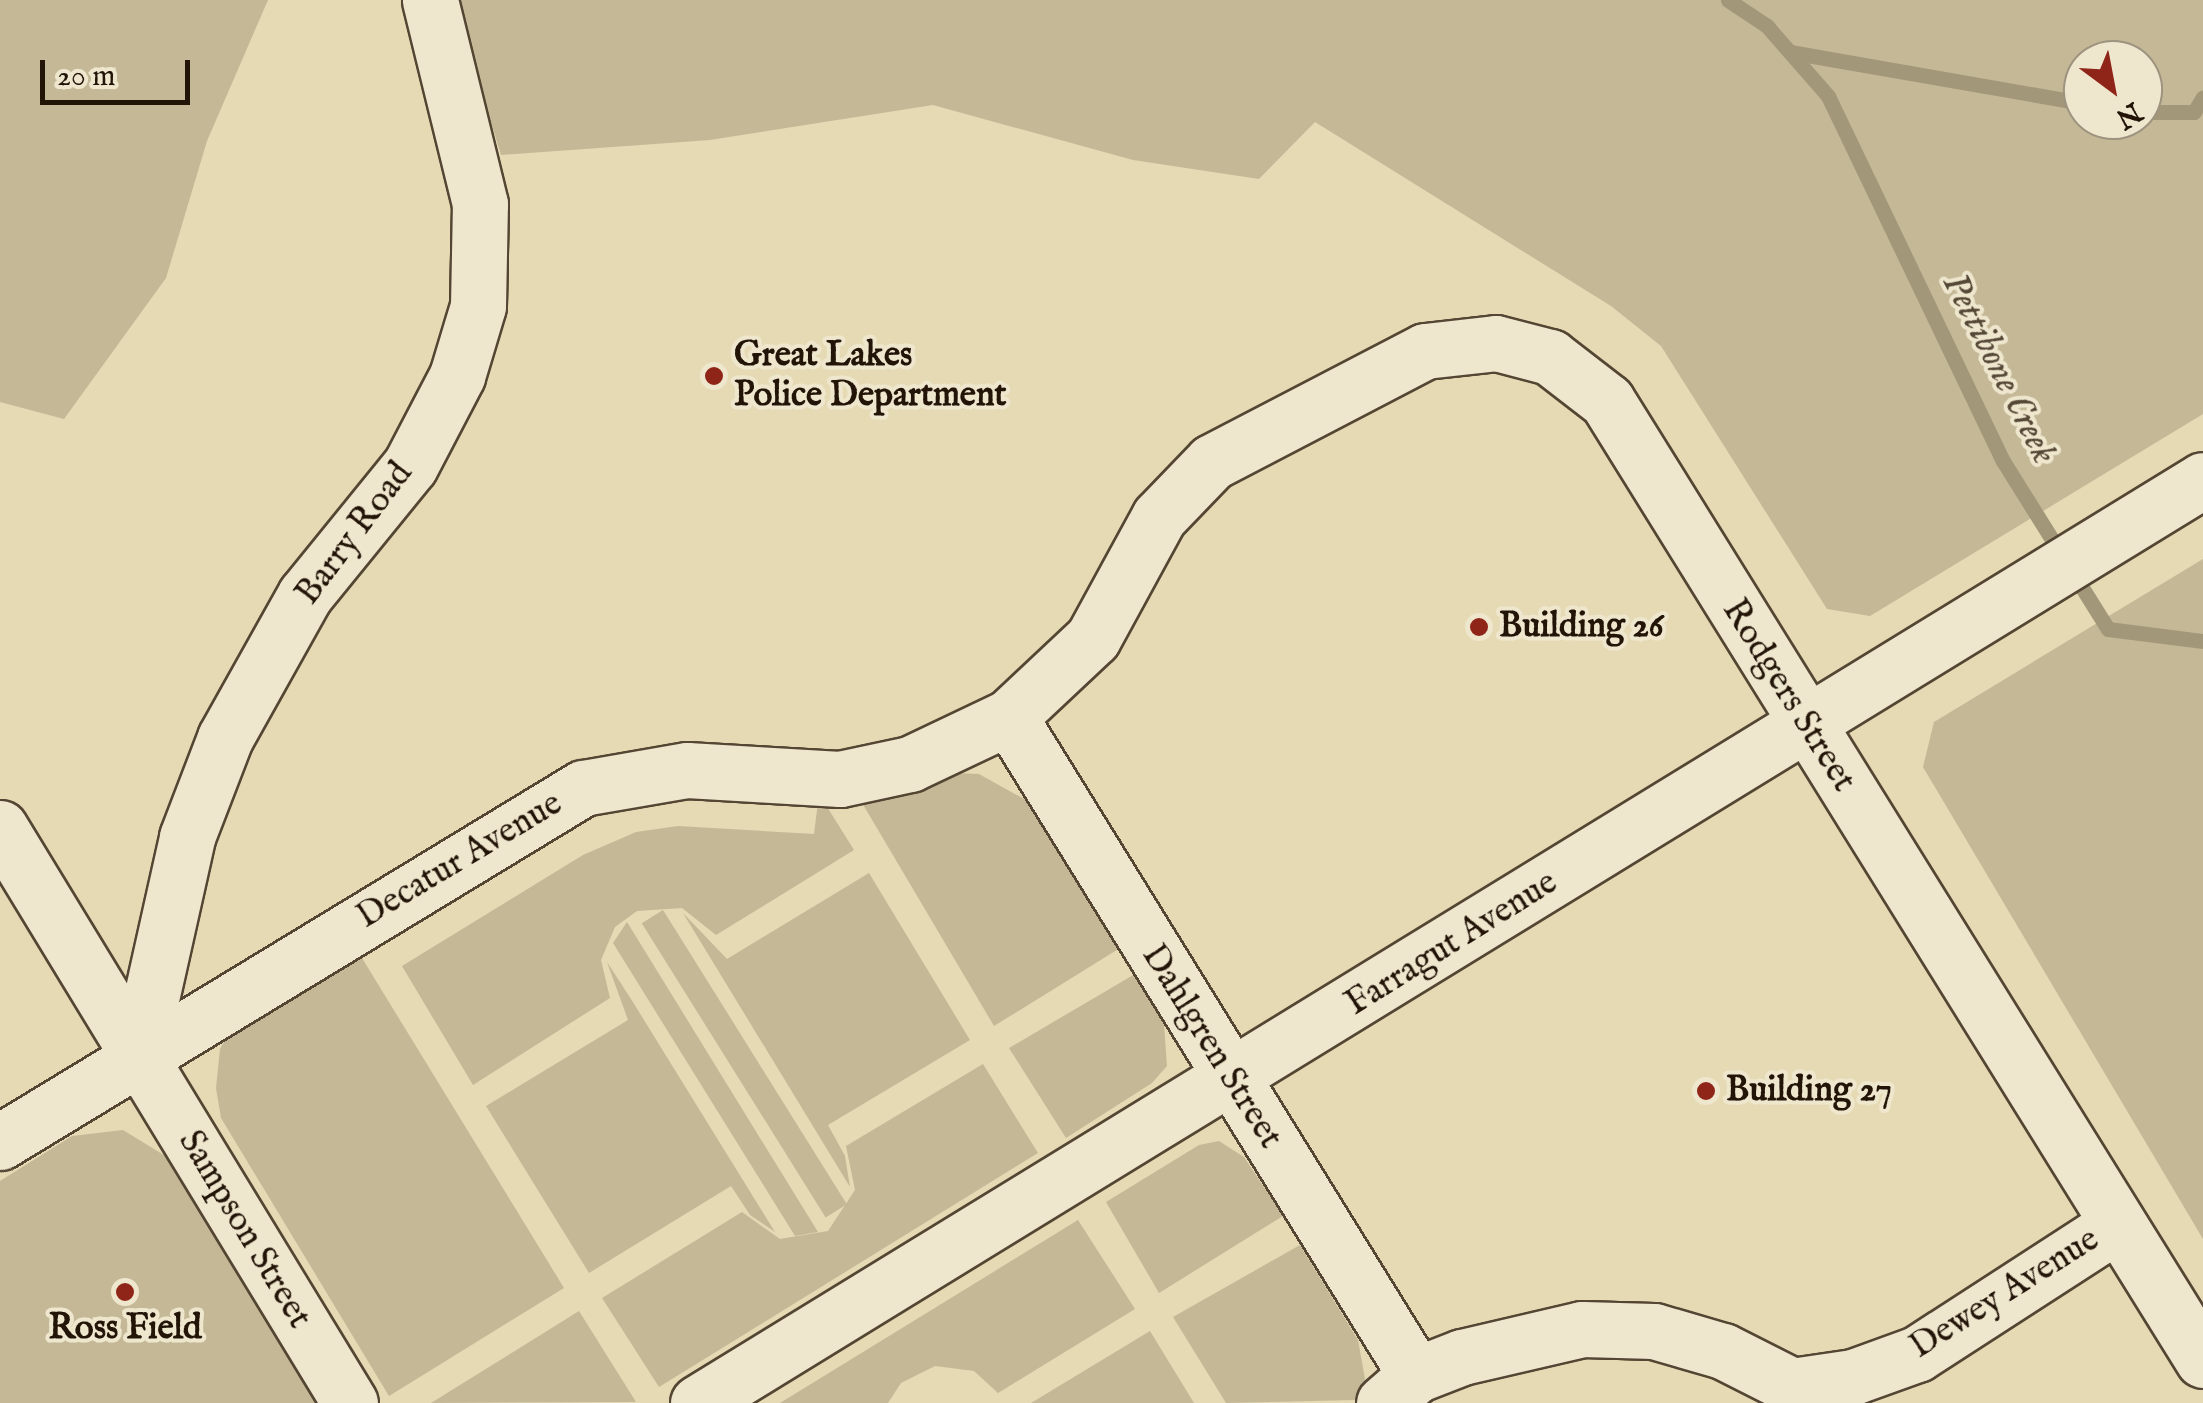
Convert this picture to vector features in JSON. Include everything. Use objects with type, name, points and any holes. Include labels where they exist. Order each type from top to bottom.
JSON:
[{"type":"street","name":"Barry Road","points":[[138,1057],[187,837],[225,738],[305,595],[410,466],[457,376],[478,306],[480,204],[430,0]]},
{"type":"street","name":"Rodgers Street","points":[[1358,386],[1425,351],[1460,343],[1496,342],[1550,358],[1580,376],[1607,401],[2203,1360]]},
{"type":"street","name":"Decatur Avenue","points":[[0,1142],[583,788],[687,770],[840,779],[910,764],[1009,717],[1094,638],[1182,486],[1212,462],[1358,386]]},
{"type":"street","name":"Farragut Avenue","points":[[698,1403],[2203,480]]},
{"type":"street","name":"Dahlgren Street","points":[[1009,717],[1230,1080],[1400,1389]]},
{"type":"street","name":"Sampson Street","points":[[0,828],[350,1403]]},
{"type":"street","name":"Dewey Avenue","points":[[1400,1389],[1545,1332],[1654,1331],[1723,1352],[1797,1395],[1918,1354],[2118,1224]]},
{"type":"shaded area","points":[[0,0],[268,0],[207,141],[166,278],[64,419],[0,402]]},
{"type":"shaded area","points":[[454,0],[2203,0],[2203,414],[1870,616],[1827,609],[1661,346],[1611,306],[1315,122],[1259,179],[1133,160],[933,105],[710,140],[501,155]]},
{"type":"shaded area","points":[[2203,559],[2203,1239],[1923,767],[1934,722]]},
{"type":"shaded area","points":[[953,773],[979,774],[1033,804],[1120,948],[994,1026],[855,791]]},
{"type":"shaded area","points":[[819,794],[854,850],[716,935],[682,908],[637,911],[615,927],[601,960],[610,998],[473,1085],[402,966],[583,855],[636,832],[678,826],[814,834]]},
{"type":"shaded area","points":[[869,873],[970,1040],[828,1125],[845,1156],[850,1187],[683,913],[727,959]]},
{"type":"shaded area","points":[[663,910],[847,1204],[826,1218],[642,923]]},
{"type":"shaded area","points":[[627,922],[818,1232],[795,1236],[613,943]]},
{"type":"shaded area","points":[[354,945],[564,1288],[389,1396],[221,1118],[216,1088],[220,1049],[234,1024]]},
{"type":"shaded area","points":[[607,962],[775,1232],[750,1215],[731,1186],[589,1273],[486,1106],[628,1020]]},
{"type":"shaded area","points":[[1135,974],[1164,1025],[1167,1066],[1152,1083],[1066,1138],[1009,1048]]},
{"type":"shaded area","points":[[983,1064],[1038,1153],[659,1387],[602,1298],[742,1212],[780,1239],[828,1231],[855,1190],[846,1146]]},
{"type":"shaded area","name":"Ross Field","points":[[123,1130],[167,1157],[319,1403],[0,1403],[0,1181],[72,1136]]},
{"type":"shaded area","points":[[1219,1141],[1244,1157],[1283,1216],[1159,1293],[1106,1202],[1199,1145]]},
{"type":"shaded area","points":[[1078,1220],[1135,1309],[998,1393],[974,1371],[935,1366],[901,1383],[888,1403],[780,1403]]},
{"type":"shaded area","points":[[1300,1245],[1358,1340],[1365,1379],[1355,1400],[1226,1403],[1173,1317]]},
{"type":"shaded area","points":[[579,1311],[636,1402],[431,1403]]},
{"type":"shaded area","points":[[1150,1331],[1194,1403],[1031,1403]]},
{"type":"waterway","name":"Pettibone Creek","points":[[1728,0],[1767,26],[1828,96],[2003,461],[2108,629],[2203,641]]},
{"type":"waterway","name":"Pettibone Creek","points":[[1790,52],[2063,100]]},
{"type":"waterway","name":"Pettibone Creek","points":[[2163,112],[2194,112],[2203,97]]},
{"type":"place","name":"Great Lakes Police Department","points":[[714,376]]},
{"type":"place","name":"Building 26","points":[[1479,627]]},
{"type":"place","name":"Building 27","points":[[1706,1091]]},
{"type":"place","name":"Ross Field","points":[[125,1292]]}]
